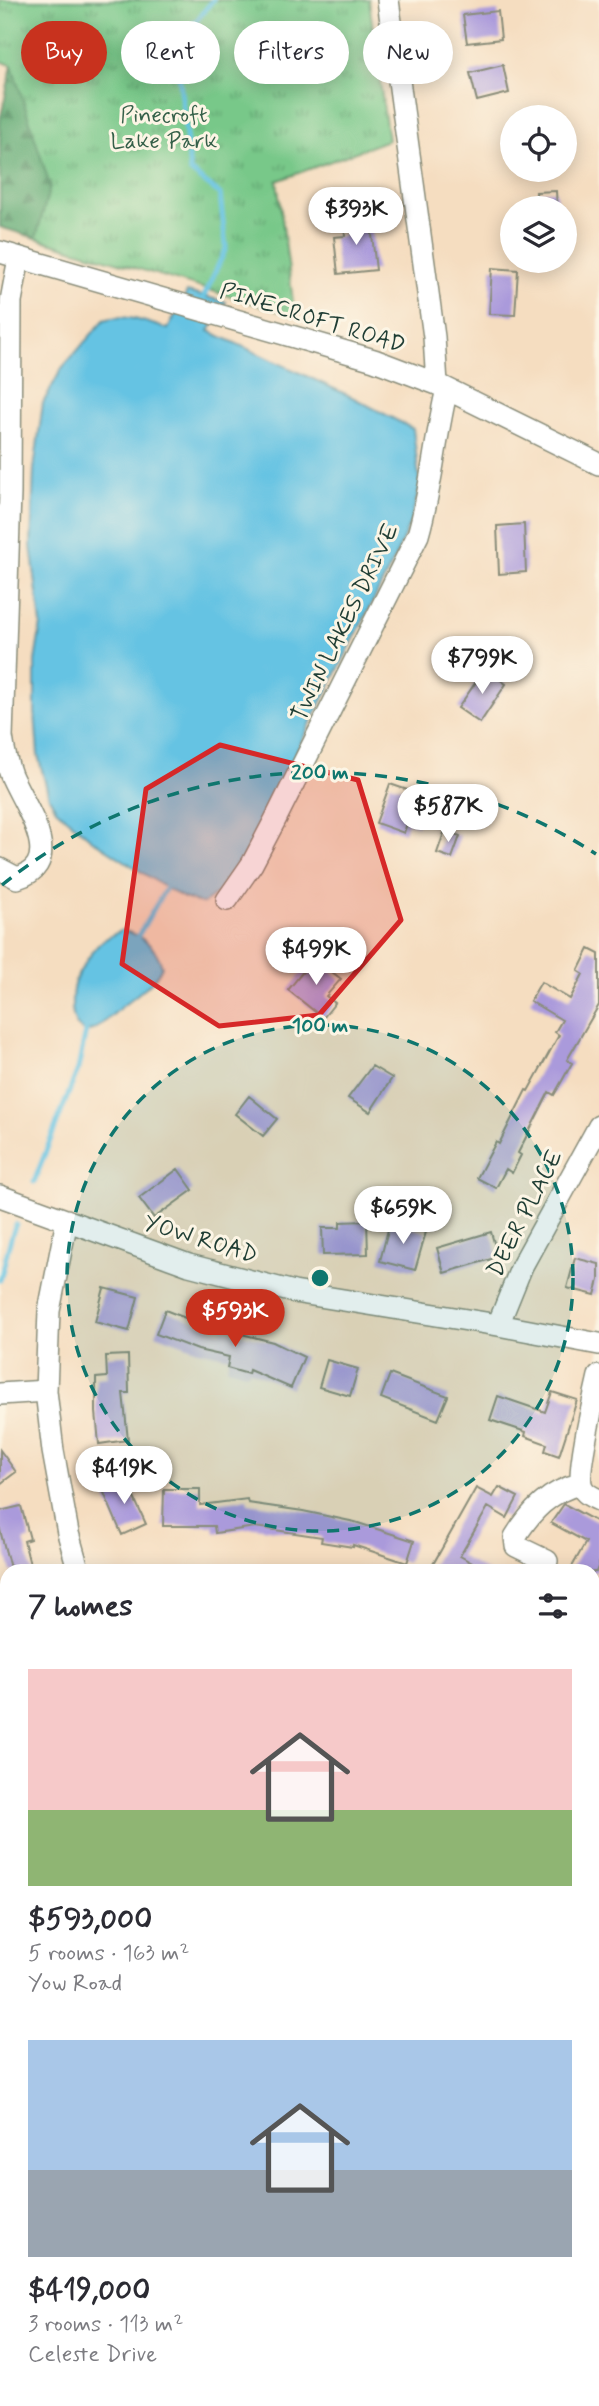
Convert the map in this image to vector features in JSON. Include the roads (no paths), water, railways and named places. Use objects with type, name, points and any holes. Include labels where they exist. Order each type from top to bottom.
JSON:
[{"type":"street","name":"TWIN LAKES DRIVE","points":[[227,900],[264,842],[418,535],[431,485],[442,387],[388,0]]},
{"type":"street","name":"PINECROFT ROAD","points":[[10,255],[374,360],[442,387],[599,464]]},
{"type":"street","points":[[0,869],[17,878],[31,874],[38,864],[41,851],[38,832],[2,762],[10,493],[10,255]]},
{"type":"street","name":"DEER PLACE","points":[[498,1325],[522,1266],[599,1126]]},
{"type":"street","name":"YOW ROAD","points":[[0,1196],[189,1265],[294,1292],[599,1344]]},
{"type":"street","points":[[68,1220],[49,1311],[47,1391],[52,1451],[77,1564]]},
{"type":"street","points":[[599,1376],[588,1423],[580,1484],[586,1493],[599,1500]]},
{"type":"street","points":[[0,1394],[47,1391]]},
{"type":"street","points":[[547,1561],[516,1546],[514,1537],[528,1517],[552,1494],[580,1484]]},
{"type":"water","points":[[187,292],[226,302],[209,331],[352,397],[413,429],[420,486],[410,523],[392,564],[290,764],[252,846],[226,886],[203,904],[166,888],[91,839],[56,809],[49,797],[38,755],[35,712],[35,661],[41,624],[31,546],[34,469],[43,403],[62,368],[104,320],[128,318],[168,329]]},
{"type":"water","points":[[122,930],[147,943],[162,966],[151,983],[102,1024],[95,1029],[80,1029],[75,1023],[72,1006],[75,981],[99,944]]},
{"type":"waterway","points":[[202,301],[226,248],[220,194],[190,171],[176,46],[213,0]]},
{"type":"waterway","points":[[135,941],[166,888],[165,883]]},
{"type":"waterway","points":[[34,1182],[78,1069],[87,1026]]},
{"type":"waterway","points":[[0,1280],[16,1224]]},
{"type":"park label","name":"Pinecroft Lake Park","points":[[164,127]]}]
